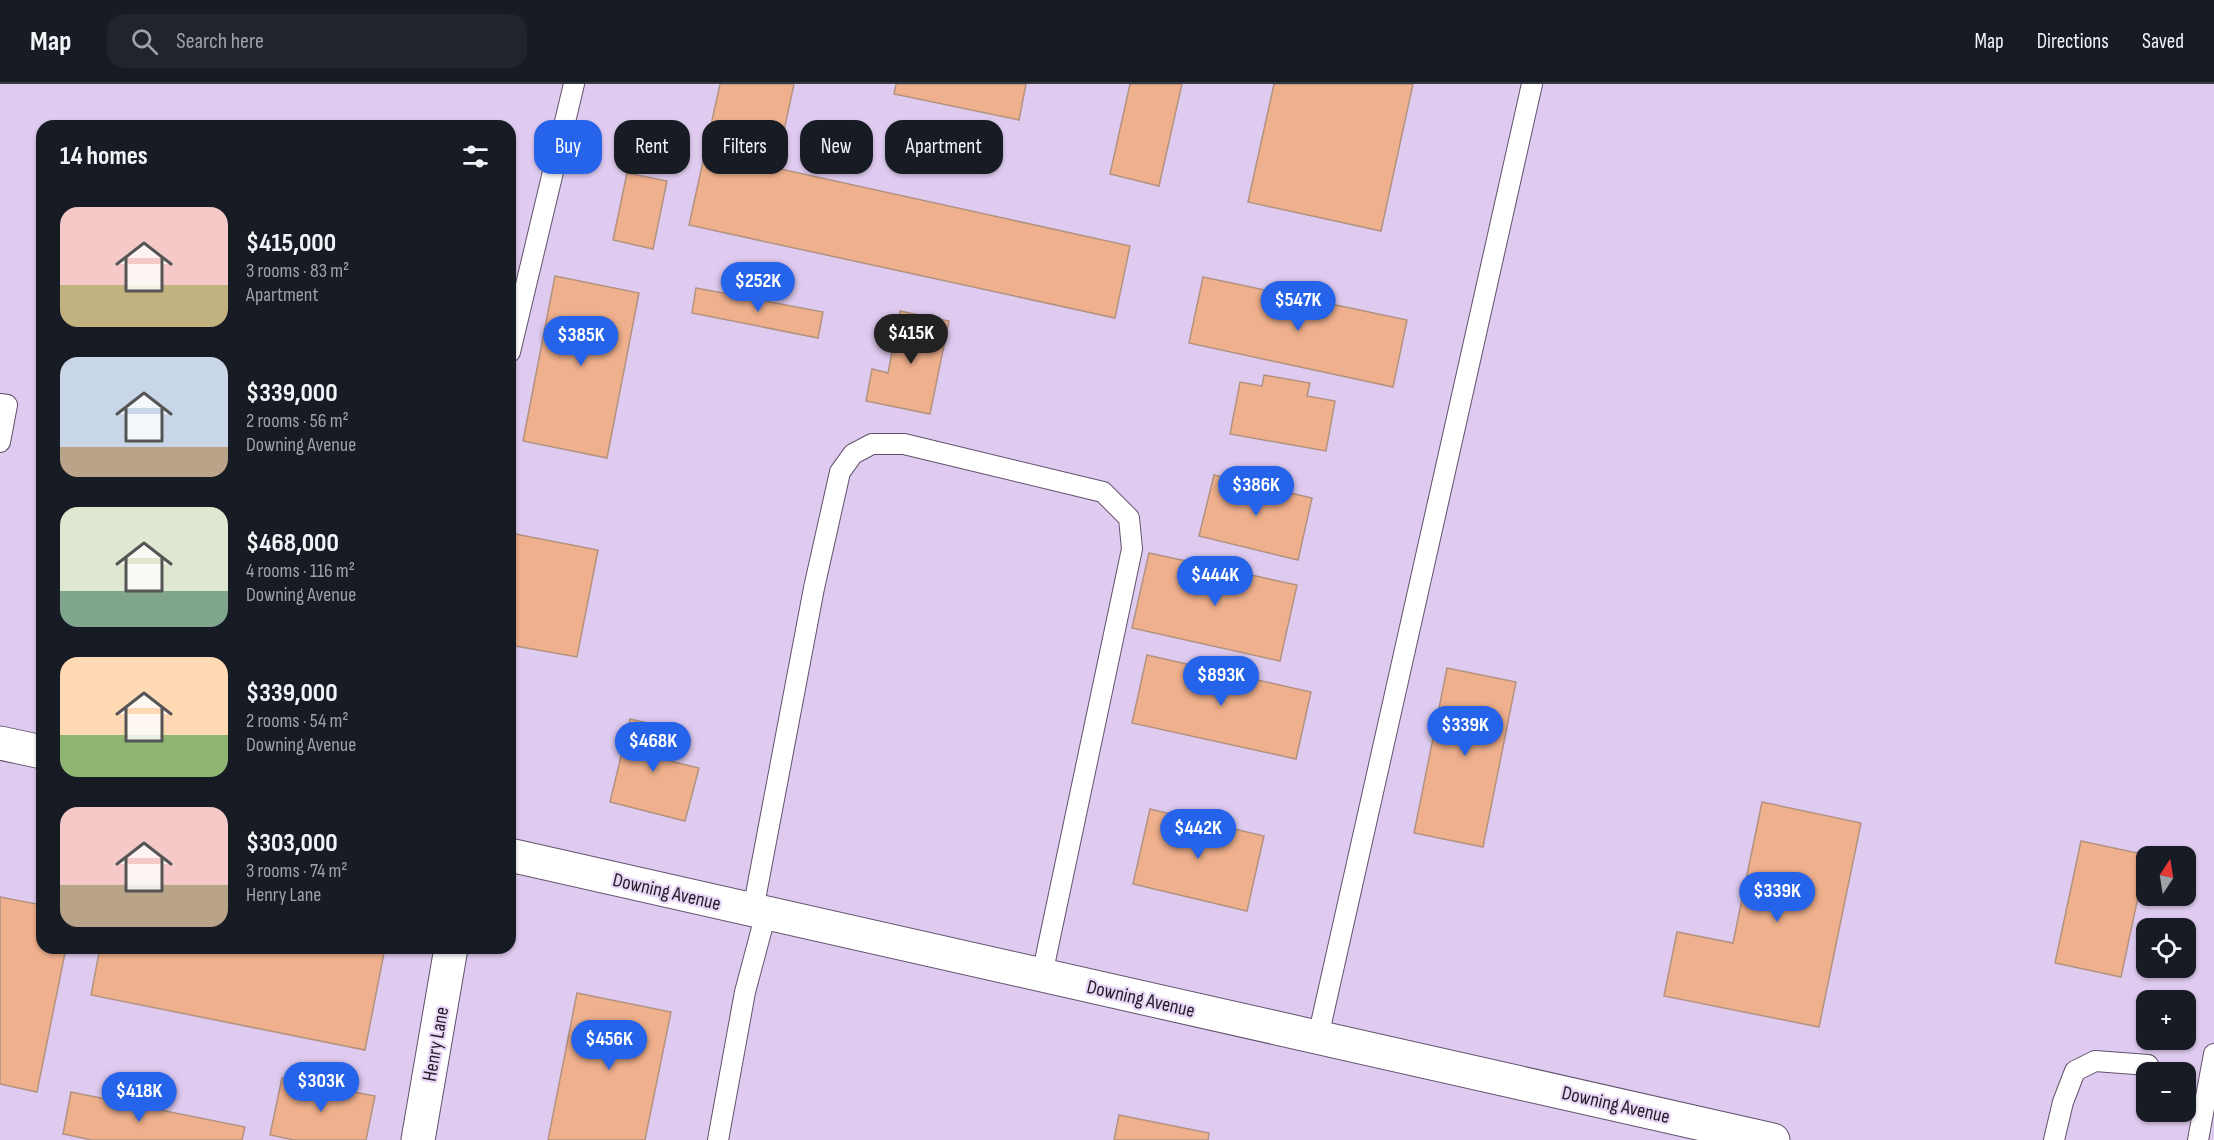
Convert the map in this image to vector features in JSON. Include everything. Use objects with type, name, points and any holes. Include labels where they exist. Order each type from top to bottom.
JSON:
[{"type":"street","points":[[0,743],[36,751]]},
{"type":"street","name":"Downing Avenue","points":[[516,856],[1773,1140]]},
{"type":"street","name":"Henry Lane","points":[[418,1140],[451,954]]},
{"type":"lane","points":[[516,327],[574,84]]},
{"type":"lane","points":[[1318,1037],[1532,84]]},
{"type":"lane","points":[[0,404],[8,405],[0,442]]},
{"type":"lane","points":[[718,1140],[760,911],[814,588],[840,472],[853,454],[872,444],[904,444],[1103,492],[1129,518],[1132,549],[1042,975]]},
{"type":"lane","points":[[2198,1140],[2214,1054]]},
{"type":"lane","points":[[2054,1140],[2063,1102],[2075,1071],[2095,1060],[2136,1064]]},
{"type":"shaded area","points":[[0,84],[2214,84],[2214,1140],[0,1140]]},
{"type":"building","points":[[720,84],[794,84],[786,120],[712,120]]},
{"type":"building","points":[[896,84],[1026,84],[1019,120],[894,94]]},
{"type":"building","points":[[1130,84],[1182,84],[1159,186],[1110,174]]},
{"type":"building","points":[[1274,84],[1413,84],[1381,231],[1248,202]]},
{"type":"building","points":[[702,166],[702,174],[788,174],[788,171],[1130,246],[1115,318],[689,225]]},
{"type":"building","points":[[627,174],[667,181],[653,249],[613,240]]},
{"type":"building","points":[[555,276],[639,293],[607,458],[523,441]]},
{"type":"building","points":[[1203,277],[1407,320],[1393,387],[1189,343]]},
{"type":"building","points":[[696,288],[823,312],[818,338],[692,313]]},
{"type":"building","points":[[900,311],[949,321],[930,414],[866,401],[872,369],[888,373]]},
{"type":"building","points":[[1264,375],[1310,383],[1307,396],[1335,401],[1326,451],[1230,434],[1240,382],[1262,386]]},
{"type":"building","points":[[1214,475],[1312,498],[1298,560],[1199,536]]},
{"type":"building","points":[[516,534],[598,550],[577,657],[516,646]]},
{"type":"building","points":[[1149,553],[1297,585],[1280,661],[1132,628]]},
{"type":"building","points":[[1147,655],[1311,692],[1296,759],[1132,723]]},
{"type":"building","points":[[1447,668],[1516,682],[1483,847],[1414,833]]},
{"type":"building","points":[[630,719],[678,730],[670,761],[699,768],[685,821],[610,802]]},
{"type":"building","points":[[1762,802],[1861,823],[1819,1027],[1664,996],[1677,932],[1733,943]]},
{"type":"building","points":[[1150,809],[1264,836],[1247,911],[1133,884]]},
{"type":"building","points":[[2081,841],[2136,853],[2136,906],[2121,977],[2055,963]]},
{"type":"building","points":[[0,897],[36,904],[36,954],[65,954],[37,1092],[0,1084]]},
{"type":"building","points":[[99,954],[384,954],[365,1050],[91,995]]},
{"type":"building","points":[[577,993],[671,1012],[645,1140],[548,1140]]},
{"type":"building","points":[[282,1078],[375,1096],[366,1140],[294,1140],[270,1135]]},
{"type":"building","points":[[71,1092],[245,1127],[242,1140],[92,1140],[63,1134]]},
{"type":"building","points":[[1119,1115],[1209,1133],[1208,1140],[1114,1140]]}]
